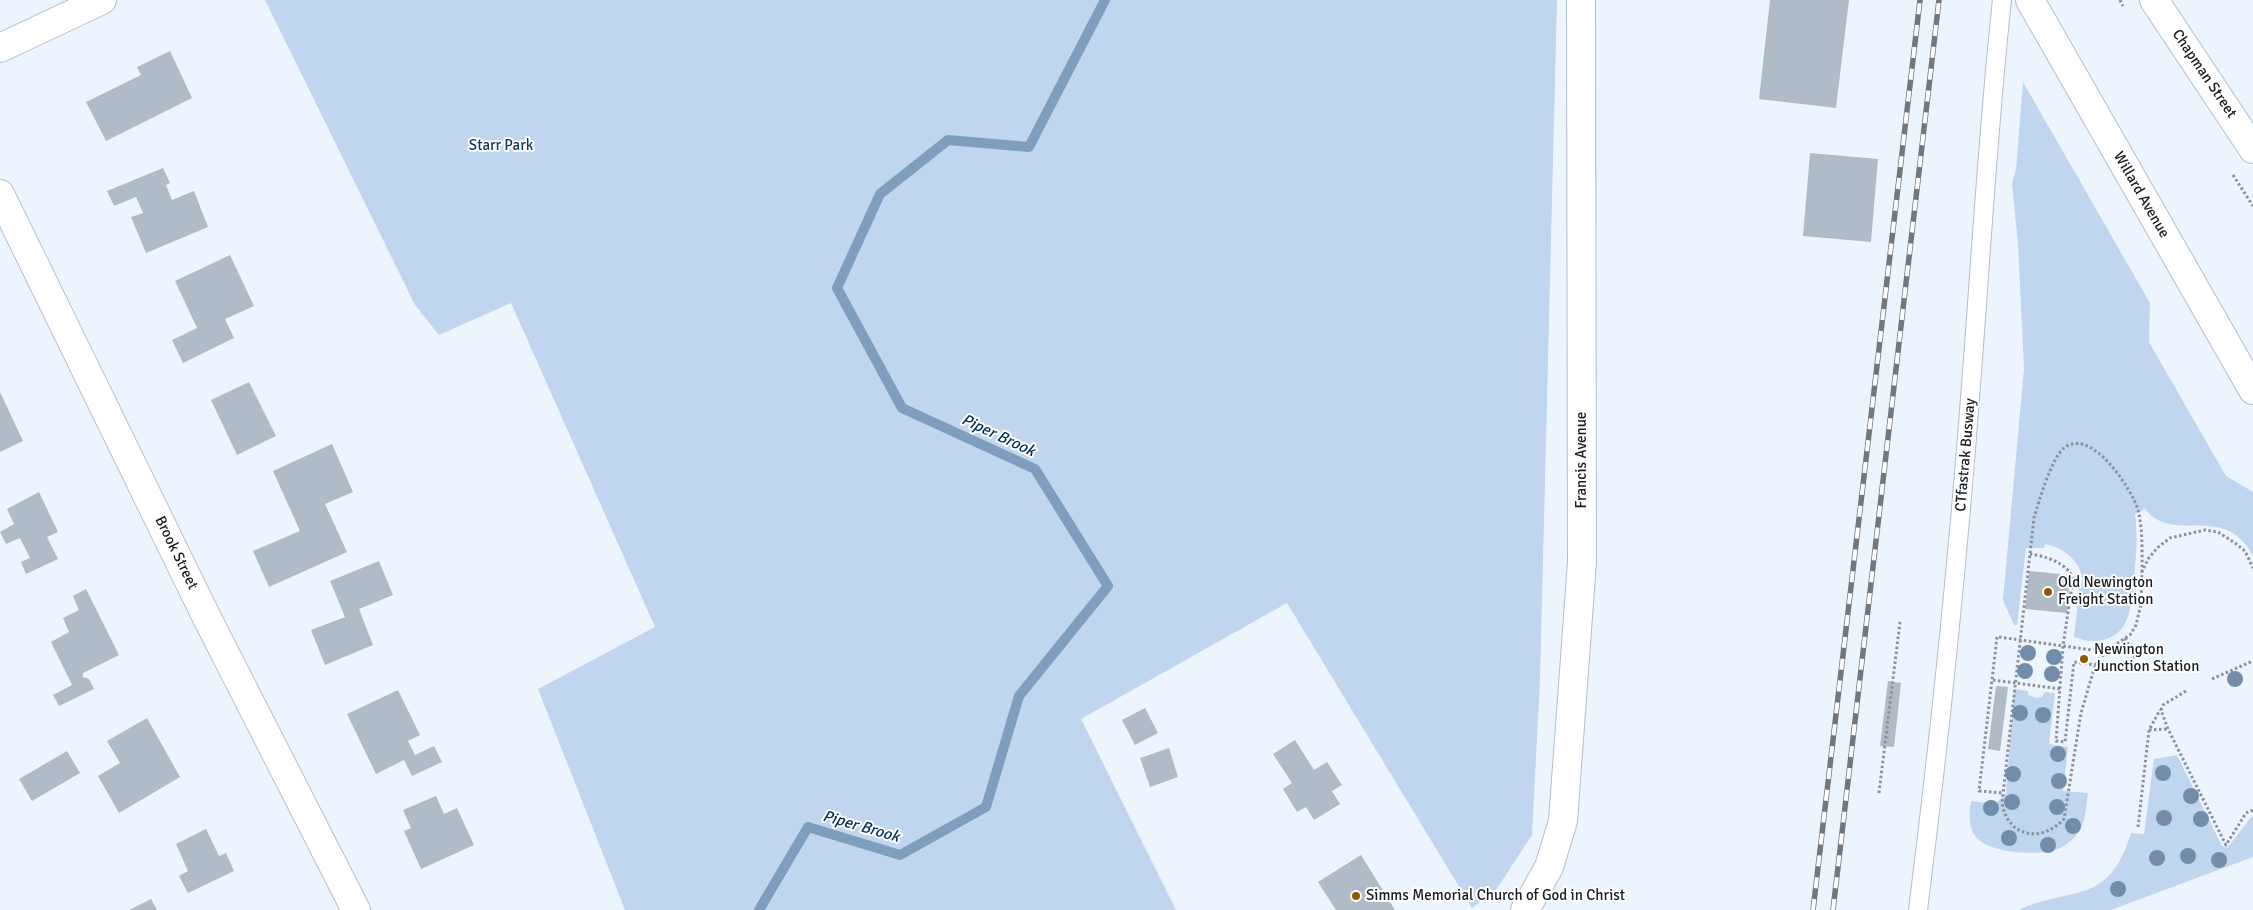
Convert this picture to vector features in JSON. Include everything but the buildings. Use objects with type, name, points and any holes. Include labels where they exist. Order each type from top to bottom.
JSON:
[{"type":"street","points":[[0,48],[102,0]]},
{"type":"street","name":"Francis Avenue","points":[[1525,910],[1549,867],[1563,821],[1582,562],[1581,0]]},
{"type":"street","name":"Willard Avenue","points":[[2030,0],[2253,390]]},
{"type":"street","name":"Chapman Street","points":[[2154,0],[2253,148]]},
{"type":"street","name":"Brook Street","points":[[0,194],[206,616],[356,910]]},
{"type":"lane","name":"CTfastrak Busway","points":[[1918,910],[1951,631],[1972,383],[1990,113],[2002,0]]},
{"type":"path","points":[[2073,443],[2083,444],[2105,459],[2116,471],[2133,496],[2140,527],[2142,572],[2139,617],[2132,632],[2098,659],[2081,712],[2064,819],[2048,832],[2038,834],[2016,829],[2003,811],[2003,793],[2014,682],[2034,518],[2040,496],[2060,453],[2073,443]]},
{"type":"path","points":[[2142,572],[2148,559],[2163,543],[2178,535],[2205,530],[2218,532],[2236,543],[2245,551],[2253,568]]},
{"type":"path","points":[[2030,554],[2050,559],[2062,565],[2071,573],[2073,586],[2063,646],[2056,741],[2065,742],[2074,662],[2096,665]]},
{"type":"path","points":[[1879,793],[1900,622]]},
{"type":"path","points":[[2003,793],[1979,791],[1998,637],[2106,652]]},
{"type":"path","points":[[2125,638],[2136,660]]},
{"type":"path","points":[[2212,680],[2253,661]]},
{"type":"path","points":[[1992,680],[2061,689]]},
{"type":"path","points":[[2138,827],[2149,730],[2163,705],[2186,691]]},
{"type":"path","points":[[2161,710],[2168,729],[2226,845],[2246,813],[2253,810]]},
{"type":"path","points":[[2149,730],[2168,729]]},
{"type":"green space","name":"Starr Park","points":[[265,0],[1557,0],[1540,680],[1532,835],[1496,890],[1472,908],[1287,603],[1081,719],[1176,910],[625,910],[538,689],[655,627],[511,303],[439,335],[415,305]]},
{"type":"green space","points":[[2023,82],[2150,303],[2149,342],[2226,476],[2253,492],[2253,556],[2242,540],[2228,531],[2214,527],[2170,524],[2157,519],[2145,509],[2135,514],[2136,555],[2132,601],[2121,630],[2114,636],[2104,640],[2089,641],[2074,637],[2082,576],[2080,569],[2071,557],[2052,546],[2045,544],[2044,548],[2026,548],[2017,625],[2014,625],[2003,600],[2024,369],[2018,244],[2012,184],[2016,169]]},
{"type":"green space","points":[[2014,689],[2028,691],[2028,695],[2036,698],[2042,697],[2045,692],[2055,693],[2049,744],[2068,747],[2063,791],[2088,793],[2085,815],[2080,830],[2075,837],[2062,847],[2047,852],[2014,852],[1992,847],[1977,838],[1971,826],[1971,801],[1995,804],[2006,794]]},
{"type":"green space","points":[[2177,755],[2222,846],[2227,848],[2253,815],[2253,857],[2111,910],[2018,910],[2087,890],[2100,883],[2112,873],[2122,857],[2131,833],[2144,834],[2154,759]]},
{"type":"waterway","name":"Piper Brook","points":[[759,910],[808,827],[900,855],[986,807],[1019,696],[1108,586],[1035,469],[902,408],[837,288],[880,194],[948,140],[1029,147],[1105,0]]},
{"type":"railway","points":[[1813,910],[1920,0]]},
{"type":"railway","points":[[1833,910],[1939,0]]},
{"type":"place","name":"Old Newington Freight Station","points":[[2048,592]]},
{"type":"place","name":"Newington Junction Station","points":[[2084,659]]},
{"type":"place","name":"Simms Memorial Church of God in Christ","points":[[1356,896]]}]
